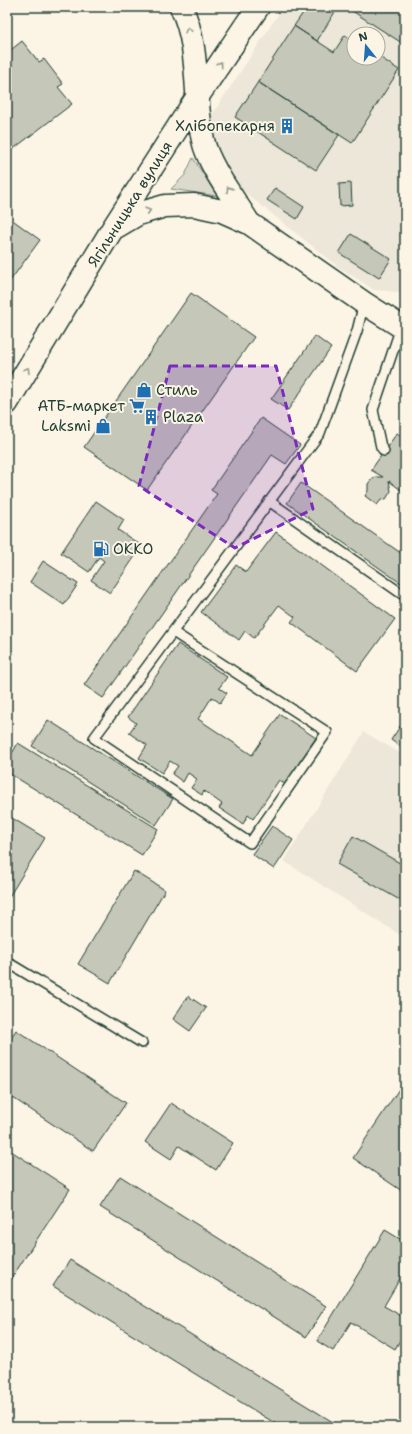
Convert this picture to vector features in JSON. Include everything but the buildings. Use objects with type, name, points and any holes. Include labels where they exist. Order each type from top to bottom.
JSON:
[{"type":"main road","points":[[180,7],[191,42],[201,135],[204,147],[249,223]]},
{"type":"main road","name":"Ягільницька вулиця","points":[[7,403],[113,228],[198,96],[258,7]]},
{"type":"main road","points":[[113,228],[138,214],[166,206],[194,205],[222,212],[249,223],[364,303],[403,328]]},
{"type":"lane","points":[[173,632],[327,732],[250,843],[94,738],[268,501],[320,433],[357,331],[364,303]]},
{"type":"lane","points":[[384,451],[381,447],[373,410],[403,328]]},
{"type":"lane","points":[[268,501],[405,596]]},
{"type":"lane","points":[[7,962],[142,1043]]},
{"type":"highlighted area","points":[[170,366],[276,366],[313,509],[235,548],[139,486]]},
{"type":"shaded area","points":[[283,7],[405,7],[405,297],[398,292],[374,290],[336,265],[243,191],[228,171],[215,148],[212,132],[212,115]]},
{"type":"shaded area","points":[[193,158],[217,196],[171,189],[185,175]]},
{"type":"shaded area","points":[[364,732],[405,756],[405,938],[284,861]]},
{"type":"place","name":"Хлібопекарня","points":[[287,126]]},
{"type":"place","name":"Стиль","points":[[144,390]]},
{"type":"place","name":"АТБ-маркет","points":[[137,406]]},
{"type":"place","name":"Plaza","points":[[151,417]]},
{"type":"place","name":"Laksmi","points":[[103,426]]},
{"type":"place","name":"ОККО","points":[[101,549]]}]
